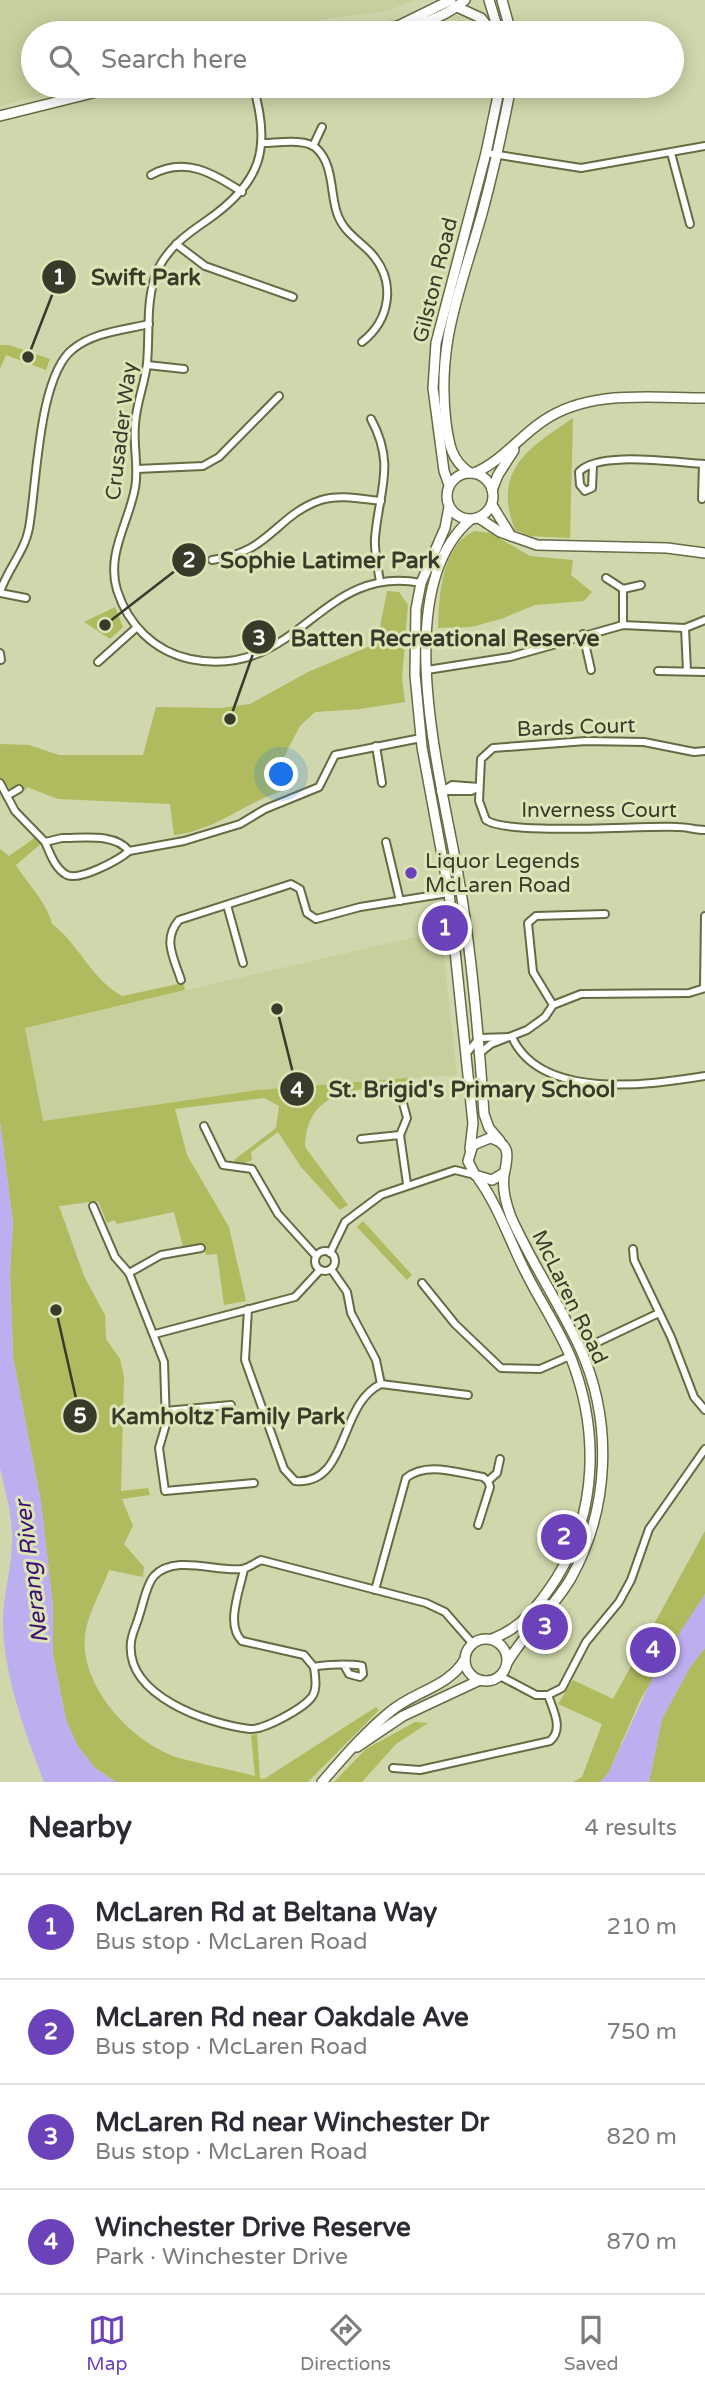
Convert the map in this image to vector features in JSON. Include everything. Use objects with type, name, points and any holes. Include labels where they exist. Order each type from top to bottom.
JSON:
[{"type":"main road","points":[[489,0],[495,21]]},
{"type":"main road","points":[[502,0],[508,21]]},
{"type":"main road","points":[[429,21],[458,2]]},
{"type":"main road","points":[[408,21],[442,3],[458,2],[483,21]]},
{"type":"main road","points":[[0,116],[73,98]]},
{"type":"main road","name":"Gilston Road","points":[[449,485],[444,471],[433,388],[436,343],[486,153],[497,98]]},
{"type":"main road","name":"Gilston Road","points":[[472,473],[456,462],[451,451],[443,396],[443,359],[451,316],[498,156],[509,98]]},
{"type":"main road","points":[[492,505],[451,539],[433,578],[427,618],[427,670],[443,790],[461,891],[479,1038],[484,1114],[489,1128],[502,1144],[509,1159],[504,1173],[492,1180],[476,1176],[468,1166],[473,1123],[467,1054],[449,893],[421,738],[415,644],[421,583],[433,550],[446,528],[449,485],[458,476],[472,473],[558,412],[589,402],[611,398],[705,398]]},
{"type":"main road","points":[[511,537],[492,505],[492,489],[521,439]]},
{"type":"main road","points":[[472,473],[486,479],[492,489]]},
{"type":"main road","points":[[449,507],[458,516],[474,519],[526,543],[548,546],[667,548],[705,554]]},
{"type":"main road","points":[[469,1153],[484,1139],[502,1144]]},
{"type":"main road","name":"McLaren Road","points":[[504,1173],[509,1211],[581,1350],[602,1426],[600,1497],[592,1530],[571,1578],[507,1663]]},
{"type":"main road","name":"McLaren Road","points":[[476,1176],[489,1194],[509,1239],[570,1356],[583,1395],[590,1435],[590,1475],[580,1525],[560,1572],[538,1605],[517,1627],[492,1639]]},
{"type":"main road","points":[[325,1778],[362,1737],[404,1700],[448,1681],[465,1659],[472,1643],[492,1639],[505,1651],[507,1663],[500,1676],[494,1680],[480,1680],[403,1716],[350,1752]]},
{"type":"main road","points":[[465,1659],[469,1672],[480,1680]]},
{"type":"street","name":"Crusader Way","points":[[256,98],[262,120],[263,143],[255,172],[242,192],[176,244],[163,259],[153,283],[147,365],[135,428],[137,469],[131,506],[119,537],[114,562],[116,588],[136,628],[169,651],[190,659],[244,659],[275,647],[346,593],[380,582],[421,583]]},
{"type":"street","points":[[313,146],[322,127]]},
{"type":"street","points":[[263,143],[313,146]]},
{"type":"street","points":[[313,146],[328,167],[337,215],[348,233],[372,254],[385,275],[387,307],[377,330],[362,342]]},
{"type":"street","points":[[486,153],[581,168],[705,146]]},
{"type":"street","points":[[671,153],[690,224]]},
{"type":"street","points":[[151,176],[170,167],[193,167],[242,192]]},
{"type":"street","points":[[176,244],[205,266],[293,297]]},
{"type":"street","points":[[26,598],[0,593],[29,532],[49,389],[60,361],[73,348],[94,337],[149,324]]},
{"type":"street","points":[[147,365],[184,369]]},
{"type":"street","points":[[137,469],[202,466],[219,457],[279,396]]},
{"type":"street","points":[[371,419],[385,451],[385,485],[375,540],[380,582]]},
{"type":"street","points":[[593,465],[614,459],[704,464],[702,499]]},
{"type":"street","points":[[212,560],[233,557],[252,550],[303,510],[322,500],[340,497],[381,501]]},
{"type":"street","points":[[606,578],[623,589],[641,585]]},
{"type":"street","points":[[623,589],[623,625]]},
{"type":"street","points":[[427,670],[510,657],[623,625],[685,628],[705,620]]},
{"type":"street","points":[[99,662],[136,628]]},
{"type":"street","points":[[685,628],[687,671]]},
{"type":"street","points":[[583,635],[591,670]]},
{"type":"street","points":[[0,653],[1,660]]},
{"type":"street","points":[[658,671],[705,672]]},
{"type":"street","points":[[0,783],[15,811],[45,842],[57,866],[69,876],[76,877],[118,861],[129,851],[184,841],[240,824],[265,809],[318,787],[335,755],[421,738]]},
{"type":"street","name":"Bards Court","points":[[479,787],[481,759],[493,748],[586,741],[632,742],[705,751]]},
{"type":"street","points":[[376,746],[382,783]]},
{"type":"street","points":[[430,792],[452,785],[479,787]]},
{"type":"street","name":"Inverness Court","points":[[479,787],[483,816],[498,827],[681,827],[705,830]]},
{"type":"street","points":[[7,796],[19,789]]},
{"type":"street","points":[[45,842],[62,838],[114,839],[129,851]]},
{"type":"street","points":[[386,842],[400,901]]},
{"type":"street","points":[[181,980],[169,942],[169,931],[179,920],[291,884],[300,889],[307,913],[316,919],[461,891]]},
{"type":"street","points":[[227,905],[243,963]]},
{"type":"street","points":[[553,1005],[538,984],[531,965],[527,931],[529,920],[540,916],[605,914]]},
{"type":"street","points":[[480,1053],[491,1044],[512,1037],[545,1017],[553,1005],[586,993],[689,993],[704,987],[705,916]]},
{"type":"street","points":[[467,1054],[479,1038],[512,1037]]},
{"type":"street","points":[[512,1037],[532,1064],[544,1071],[585,1082],[654,1084],[705,1076]]},
{"type":"street","points":[[401,1097],[407,1118],[400,1135],[407,1184]]},
{"type":"street","points":[[204,1126],[223,1165],[252,1169],[278,1214],[316,1256]]},
{"type":"street","points":[[361,1139],[400,1135]]},
{"type":"street","points":[[455,1170],[469,1153]]},
{"type":"street","points":[[330,1252],[345,1222],[360,1208],[407,1184],[455,1170],[476,1176]]},
{"type":"street","points":[[93,1206],[115,1256],[129,1273],[164,1362],[166,1424],[159,1448],[165,1491],[254,1483]]},
{"type":"street","points":[[129,1273],[161,1255],[201,1248]]},
{"type":"street","points":[[633,1249],[634,1260],[694,1397],[705,1410]]},
{"type":"street","points":[[320,1270],[315,1264],[316,1256],[321,1252],[330,1252]]},
{"type":"street","points":[[330,1252],[335,1261],[331,1269]]},
{"type":"street","points":[[155,1334],[295,1297],[320,1270],[331,1269]]},
{"type":"street","points":[[331,1269],[347,1292],[351,1313],[376,1360],[381,1384]]},
{"type":"street","points":[[422,1283],[455,1324],[501,1368],[540,1369],[570,1356]]},
{"type":"street","points":[[248,1309],[245,1360],[289,1477],[306,1482],[332,1467],[357,1404],[368,1390],[381,1384],[468,1395]]},
{"type":"street","points":[[581,1350],[659,1313]]},
{"type":"street","points":[[165,1411],[231,1405]]},
{"type":"street","points":[[500,1676],[536,1695],[548,1695],[562,1688],[586,1642],[619,1602],[631,1580],[649,1528],[705,1449]]},
{"type":"street","points":[[488,1481],[497,1473],[500,1459]]},
{"type":"street","points":[[375,1590],[406,1478],[415,1471],[430,1469],[483,1477],[488,1481],[489,1487],[478,1525]]},
{"type":"street","points":[[244,1569],[233,1623],[235,1634],[242,1640],[304,1655],[314,1667],[316,1685],[311,1698],[269,1726],[252,1729],[184,1710],[164,1701],[146,1684],[134,1661],[131,1642],[152,1578],[164,1568],[181,1565],[244,1569],[261,1560],[426,1603],[445,1612],[472,1643]]},
{"type":"street","points":[[314,1667],[327,1664],[345,1667]]},
{"type":"street","points":[[393,1768],[420,1770],[550,1741],[556,1735],[558,1727],[548,1695]]},
{"type":"shaded area","points":[[0,0],[415,0],[388,11],[319,21],[21,21],[21,98],[30,98],[0,106]]},
{"type":"shaded area","points":[[441,931],[457,1075],[258,1090],[42,1121],[24,1028]]},
{"type":"green space","points":[[0,345],[9,345],[50,359],[46,370],[6,355],[0,369]]},
{"type":"green space","points":[[573,418],[570,538],[529,536],[515,530],[509,510],[508,492],[518,463],[541,440]]},
{"type":"green space","points":[[474,531],[490,533],[530,556],[573,560],[571,575],[592,592],[584,601],[535,605],[501,619],[471,627],[438,628],[441,588],[448,560],[463,538]]},
{"type":"green space","points":[[387,591],[399,592],[408,605],[402,679],[405,702],[315,712],[300,726],[276,772],[282,791],[203,828],[174,835],[170,804],[58,799],[27,787],[25,791],[20,785],[9,788],[0,778],[0,744],[29,745],[59,755],[143,755],[156,707],[220,708],[250,704],[308,672],[377,643]]},
{"type":"green space","points":[[115,607],[123,627],[110,639],[84,622]]},
{"type":"green space","points":[[36,837],[42,843],[16,865],[42,901],[52,924],[70,941],[93,971],[122,996],[183,983],[185,990],[25,1028],[43,1121],[258,1090],[408,1078],[410,1090],[387,1092],[365,1089],[341,1094],[322,1105],[309,1122],[305,1147],[348,1205],[340,1210],[301,1167],[278,1132],[251,1152],[252,1160],[240,1165],[234,1160],[276,1128],[279,1106],[264,1098],[175,1109],[187,1155],[229,1227],[246,1301],[224,1305],[217,1254],[206,1255],[201,1245],[183,1247],[174,1212],[117,1224],[114,1220],[107,1223],[98,1201],[59,1206],[84,1276],[105,1315],[106,1339],[120,1359],[124,1377],[121,1491],[148,1488],[150,1495],[122,1499],[133,1526],[124,1544],[144,1567],[143,1577],[109,1570],[86,1628],[86,1656],[92,1676],[115,1714],[150,1744],[168,1754],[255,1776],[251,1735],[257,1734],[260,1778],[264,1779],[376,1707],[379,1710],[308,1782],[116,1782],[95,1768],[77,1745],[66,1720],[53,1655],[53,1607],[41,1502],[13,1357],[10,1271],[13,1223],[0,1122],[0,849],[9,856]]},
{"type":"green space","points":[[363,1221],[412,1275],[407,1280],[357,1227]]},
{"type":"green space","points":[[705,1531],[705,1594],[640,1700],[608,1774],[600,1782],[573,1782],[582,1777],[602,1724],[558,1704],[573,1680],[613,1699]]},
{"type":"green space","points":[[705,1648],[705,1782],[649,1782],[662,1719],[690,1667]]},
{"type":"green space","points":[[415,1722],[428,1723],[396,1744],[362,1782],[334,1782],[366,1749]]},
{"type":"water","name":"Nerang River","points":[[0,1122],[13,1223],[10,1271],[13,1357],[41,1502],[53,1607],[53,1655],[66,1720],[77,1745],[95,1768],[116,1782],[44,1782],[17,1704],[7,1663],[3,1622],[12,1536],[10,1510],[0,1468]]},
{"type":"water","points":[[705,1594],[705,1648],[690,1667],[662,1719],[649,1782],[600,1782],[608,1774],[658,1666]]},
{"type":"place","name":"Swift Park","points":[[28,357]]},
{"type":"place","name":"Sophie Latimer Park","points":[[105,625]]},
{"type":"place","name":"Batten Recreational Reserve","points":[[230,719]]},
{"type":"place","name":"Liquor Legends McLaren Road","points":[[411,873]]},
{"type":"place","name":"McLaren Rd at Beltana Way","points":[[445,928]]},
{"type":"place","name":"St. Brigid's Primary School","points":[[277,1009]]},
{"type":"place","name":"Kamholtz Family Park","points":[[56,1310]]},
{"type":"place","name":"McLaren Rd near Oakdale Ave","points":[[564,1537]]},
{"type":"place","name":"McLaren Rd near Winchester Dr","points":[[545,1627]]},
{"type":"place","name":"Winchester Drive Reserve","points":[[653,1650]]}]
